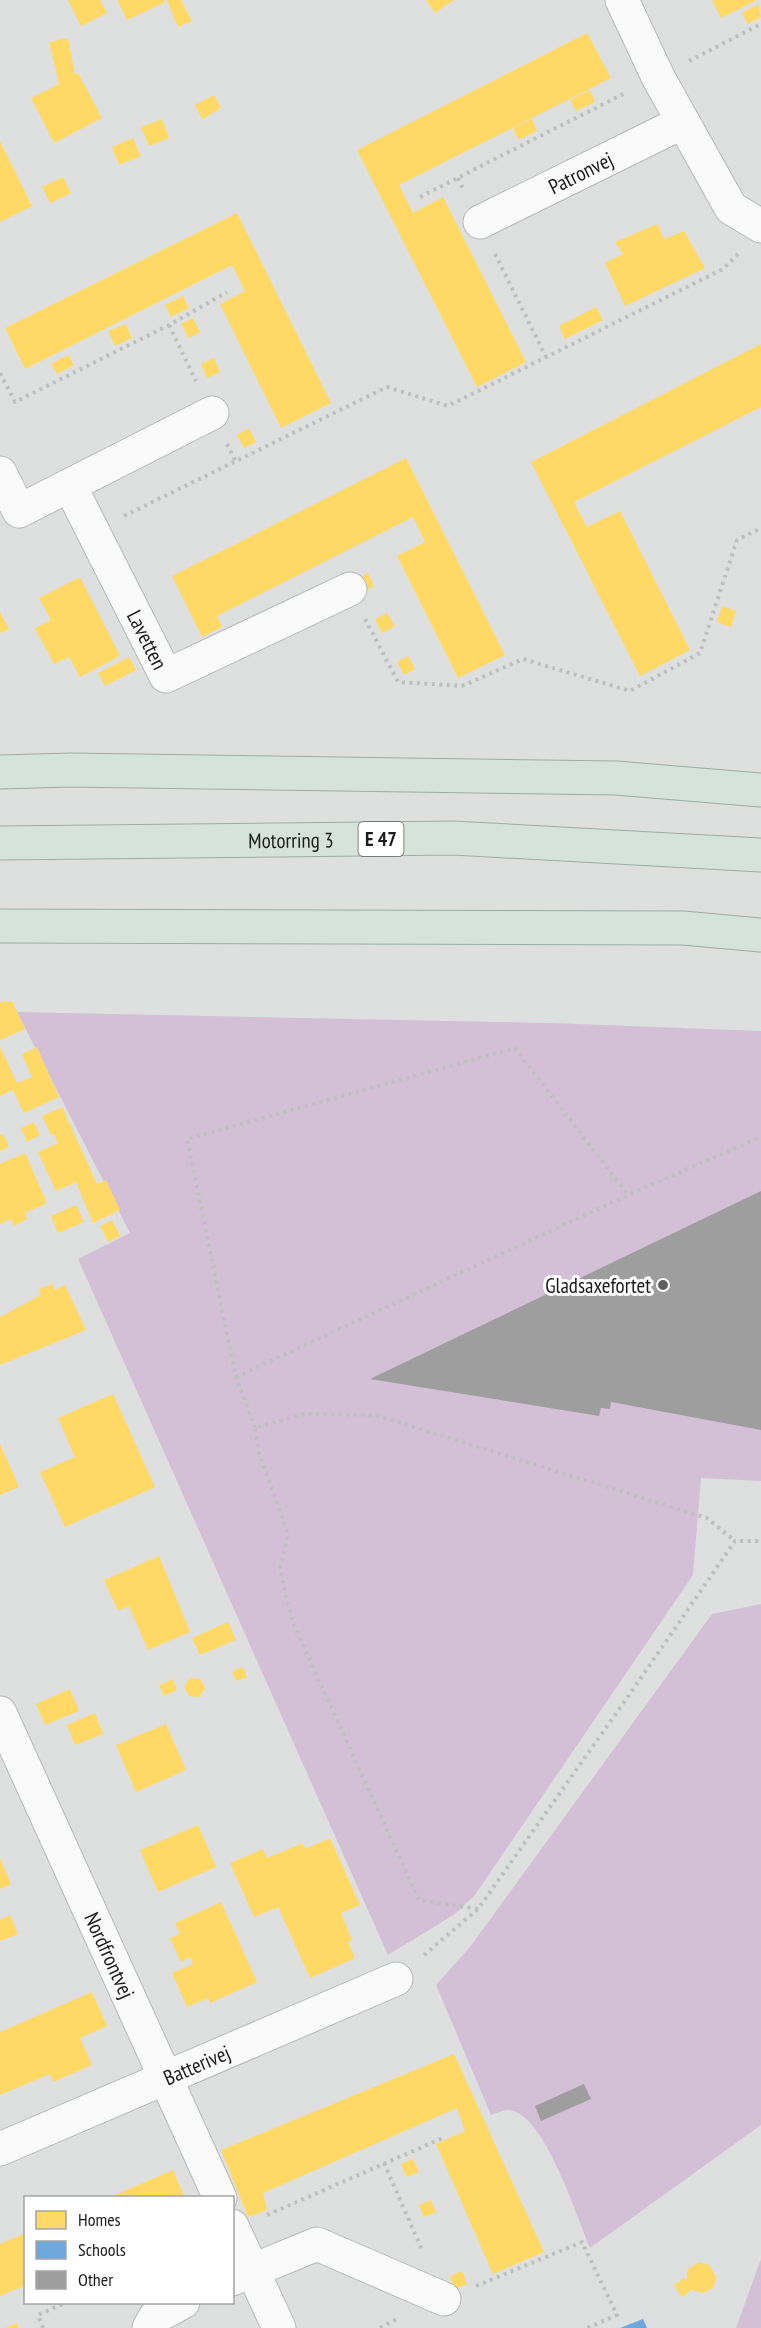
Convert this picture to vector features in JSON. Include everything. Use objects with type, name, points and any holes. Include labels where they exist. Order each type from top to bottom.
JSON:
[{"type":"highway","points":[[0,772],[71,770],[616,778],[761,790]]},
{"type":"highway","name":"Motorring 3","points":[[0,843],[453,838],[761,855]]},
{"type":"highway","points":[[0,926],[683,928],[761,935]]},
{"type":"highway","points":[[683,928],[761,944]]},
{"type":"street","points":[[622,0],[658,77],[731,208],[759,224]]},
{"type":"street","name":"Patronvej","points":[[480,222],[683,122]]},
{"type":"street","points":[[0,473],[20,511],[212,413]]},
{"type":"street","name":"Lavetten","points":[[70,486],[166,676],[350,589]]},
{"type":"street","name":"Nordfrontvej","points":[[0,1713],[219,2196]]},
{"type":"street","name":"Batterivej","points":[[0,2149],[396,1979]]},
{"type":"street","points":[[234,2232],[242,2274],[279,2328]]},
{"type":"street","points":[[242,2274],[317,2244],[444,2299]]},
{"type":"street","points":[[149,2328],[155,2317],[179,2304]]},
{"type":"path","points":[[420,197],[761,24]]},
{"type":"path","points":[[458,178],[546,357]]},
{"type":"path","points":[[93,532],[387,387],[448,406],[723,269],[739,253],[759,224]]},
{"type":"path","points":[[0,373],[15,402],[169,325],[228,292]]},
{"type":"path","points":[[350,589],[398,682],[462,686],[522,659],[630,691],[700,653],[737,540],[761,528]]},
{"type":"path","points":[[478,1909],[420,1900],[292,1621],[280,1569],[288,1534],[259,1453],[255,1428],[236,1377],[187,1139],[515,1048],[628,1195]]},
{"type":"path","points":[[236,1377],[628,1195],[761,1137]]},
{"type":"path","points":[[255,1428],[304,1414],[375,1415],[707,1518],[735,1541],[761,1542]]},
{"type":"path","points":[[396,1979],[478,1909],[634,1689],[735,1541]]},
{"type":"path","points":[[234,2227],[445,2137]]},
{"type":"path","points":[[384,2163],[444,2299]]},
{"type":"path","points":[[380,2328],[381,2325],[582,2242],[617,2315],[588,2328]]},
{"type":"path","points":[[43,2328],[38,2315],[63,2304]]},
{"type":"shaded area","points":[[17,1012],[550,1023],[761,1031],[761,1481],[701,1478],[693,1575],[475,1895],[455,1914],[388,1955],[78,1259],[130,1233]]},
{"type":"shaded area","points":[[761,1604],[761,2125],[590,2248],[558,2168],[534,2128],[521,2115],[508,2110],[491,2115],[436,1985],[470,1947],[712,1614]]},
{"type":"shaded area","points":[[761,2259],[761,2328],[736,2328]]},
{"type":"building: Homes","points":[[68,0],[100,0],[107,13],[81,26]]},
{"type":"building: Homes","points":[[117,0],[164,0],[165,2],[127,20]]},
{"type":"building: Homes","points":[[167,0],[181,0],[192,21],[178,27]]},
{"type":"building: Homes","points":[[426,0],[454,0],[435,13]]},
{"type":"building: Homes","points":[[712,0],[757,0],[721,18]]},
{"type":"building: Homes","points":[[758,4],[761,17],[748,24],[742,13]]},
{"type":"building: Homes","points":[[587,33],[611,78],[399,185],[413,213],[443,197],[526,362],[477,387],[357,150]]},
{"type":"building: Homes","points":[[68,38],[75,75],[78,73],[102,118],[54,143],[31,98],[59,84],[49,42]]},
{"type":"building: Homes","points":[[590,90],[595,102],[576,111],[570,100]]},
{"type":"building: Homes","points":[[214,95],[221,108],[202,119],[195,105]]},
{"type":"building: Homes","points":[[162,119],[169,138],[149,146],[141,127]]},
{"type":"building: Homes","points":[[532,119],[537,131],[518,140],[513,128]]},
{"type":"building: Homes","points":[[133,138],[141,156],[119,165],[112,147]]},
{"type":"building: Homes","points":[[0,141],[32,206],[0,222]]},
{"type":"building: Homes","points":[[63,177],[71,193],[50,203],[42,187]]},
{"type":"building: Homes","points":[[237,213],[331,403],[281,428],[220,304],[245,291],[232,265],[25,369],[5,328]]},
{"type":"building: Homes","points":[[657,224],[664,239],[684,231],[705,268],[625,306],[605,263],[623,254],[615,242]]},
{"type":"building: Homes","points":[[183,296],[189,308],[171,317],[165,305]]},
{"type":"building: Homes","points":[[596,307],[603,320],[565,339],[559,326]]},
{"type":"building: Homes","points":[[193,318],[200,332],[189,338],[181,324]]},
{"type":"building: Homes","points":[[126,324],[132,338],[115,346],[108,331]]},
{"type":"building: Homes","points":[[761,344],[761,407],[574,502],[587,527],[620,511],[690,650],[640,676],[531,462]]},
{"type":"building: Homes","points":[[68,355],[74,365],[57,374],[51,364]]},
{"type":"building: Homes","points":[[214,358],[220,372],[207,378],[201,364]]},
{"type":"building: Homes","points":[[249,428],[256,442],[244,448],[237,435]]},
{"type":"building: Homes","points":[[406,458],[505,655],[458,678],[397,556],[425,542],[413,517],[217,616],[222,627],[202,637],[172,576]]},
{"type":"building: Homes","points":[[368,573],[374,586],[363,593],[355,580]]},
{"type":"building: Homes","points":[[80,577],[120,656],[80,677],[69,657],[54,664],[35,628],[51,620],[39,598]]},
{"type":"building: Homes","points":[[722,606],[736,611],[731,627],[717,622]]},
{"type":"building: Homes","points":[[0,612],[9,629],[0,633]]},
{"type":"building: Homes","points":[[387,613],[395,626],[382,633],[375,619]]},
{"type":"building: Homes","points":[[408,656],[415,669],[404,675],[397,662]]},
{"type":"building: Homes","points":[[129,657],[136,670],[105,686],[98,673]]},
{"type":"building: Homes","points":[[12,1001],[25,1029],[0,1040],[0,1002]]},
{"type":"building: Homes","points":[[0,1047],[17,1083],[32,1077],[22,1054],[37,1047],[59,1097],[24,1113],[13,1090],[0,1096]]},
{"type":"building: Homes","points":[[62,1107],[97,1184],[106,1180],[120,1210],[93,1223],[76,1182],[56,1191],[38,1152],[58,1143],[54,1134],[51,1135],[42,1116]]},
{"type":"building: Homes","points":[[34,1122],[40,1135],[27,1142],[21,1128]]},
{"type":"building: Homes","points":[[3,1134],[9,1147],[0,1151],[0,1135]]},
{"type":"building: Homes","points":[[25,1153],[47,1203],[25,1213],[27,1219],[14,1226],[11,1219],[0,1224],[0,1164]]},
{"type":"building: Homes","points":[[76,1205],[84,1222],[58,1233],[51,1216]]},
{"type":"building: Homes","points":[[112,1220],[120,1236],[108,1242],[100,1226]]},
{"type":"building: Homes","points":[[52,1284],[55,1290],[65,1285],[86,1330],[0,1365],[0,1317],[41,1295],[39,1289]]},
{"type":"building: Homes","points":[[113,1394],[155,1487],[65,1527],[40,1472],[75,1457],[58,1418]]},
{"type":"building: Homes","points":[[0,1444],[19,1487],[0,1495]]},
{"type":"building: Homes","points":[[159,1556],[190,1632],[148,1650],[129,1606],[118,1611],[104,1580]]},
{"type":"building: Homes","points":[[228,1622],[236,1640],[200,1655],[192,1638]]},
{"type":"building: Homes","points":[[243,1667],[247,1677],[236,1681],[232,1671]]},
{"type":"building: Homes","points":[[190,1678],[201,1679],[205,1689],[199,1697],[189,1696],[184,1687]]},
{"type":"building: Homes","points":[[173,1679],[177,1690],[164,1696],[159,1685]]},
{"type":"building: Homes","points":[[70,1689],[79,1711],[45,1725],[36,1704]]},
{"type":"building: Homes","points":[[95,1713],[103,1734],[75,1745],[67,1725]]},
{"type":"building: Homes","points":[[166,1724],[186,1770],[136,1792],[116,1745]]},
{"type":"building: Homes","points":[[198,1825],[216,1867],[158,1892],[140,1850]]},
{"type":"building: Homes","points":[[330,1838],[360,1905],[341,1913],[352,1940],[348,1942],[355,1958],[310,1978],[278,1907],[254,1917],[230,1863],[263,1849],[267,1858],[303,1843],[305,1849]]},
{"type":"building: Homes","points":[[0,1858],[11,1884],[0,1889]]},
{"type":"building: Homes","points":[[221,1902],[257,1982],[210,2003],[208,1998],[187,2007],[172,1973],[193,1964],[190,1957],[181,1962],[170,1938],[180,1934],[175,1923]]},
{"type":"building: Homes","points":[[10,1915],[18,1934],[0,1941],[0,1920]]},
{"type":"building: Homes","points":[[92,1992],[107,2026],[80,2038],[92,2065],[53,2082],[50,2074],[0,2095],[0,2032]]},
{"type":"building: Homes","points":[[454,2054],[544,2252],[493,2274],[436,2144],[465,2131],[457,2108],[263,2193],[267,2210],[248,2217],[221,2150]]},
{"type":"building: Homes","points":[[413,2159],[419,2172],[407,2177],[401,2164]]},
{"type":"building: Homes","points":[[173,2170],[184,2196],[113,2196]]},
{"type":"building: Homes","points":[[431,2200],[436,2212],[424,2217],[419,2205]]},
{"type":"building: Homes","points":[[24,2234],[24,2286],[0,2296],[0,2244]]},
{"type":"building: Homes","points":[[699,2262],[709,2265],[716,2276],[714,2287],[704,2293],[691,2290],[682,2297],[674,2285],[684,2278],[686,2281],[688,2269]]},
{"type":"building: Homes","points":[[462,2271],[467,2284],[455,2289],[450,2276]]},
{"type":"building: Homes","points":[[17,2323],[19,2328],[5,2328]]},
{"type":"building: Schools","points":[[643,2319],[647,2328],[620,2328]]},
{"type":"building: Other","name":"Gladsaxefortet","points":[[761,1191],[761,1430],[611,1402],[610,1409],[601,1408],[599,1416],[370,1379]]},
{"type":"building: Other","points":[[584,2084],[591,2099],[541,2121],[535,2106]]},
{"type":"place","name":"Gladsaxefortet","points":[[663,1285]]}]
